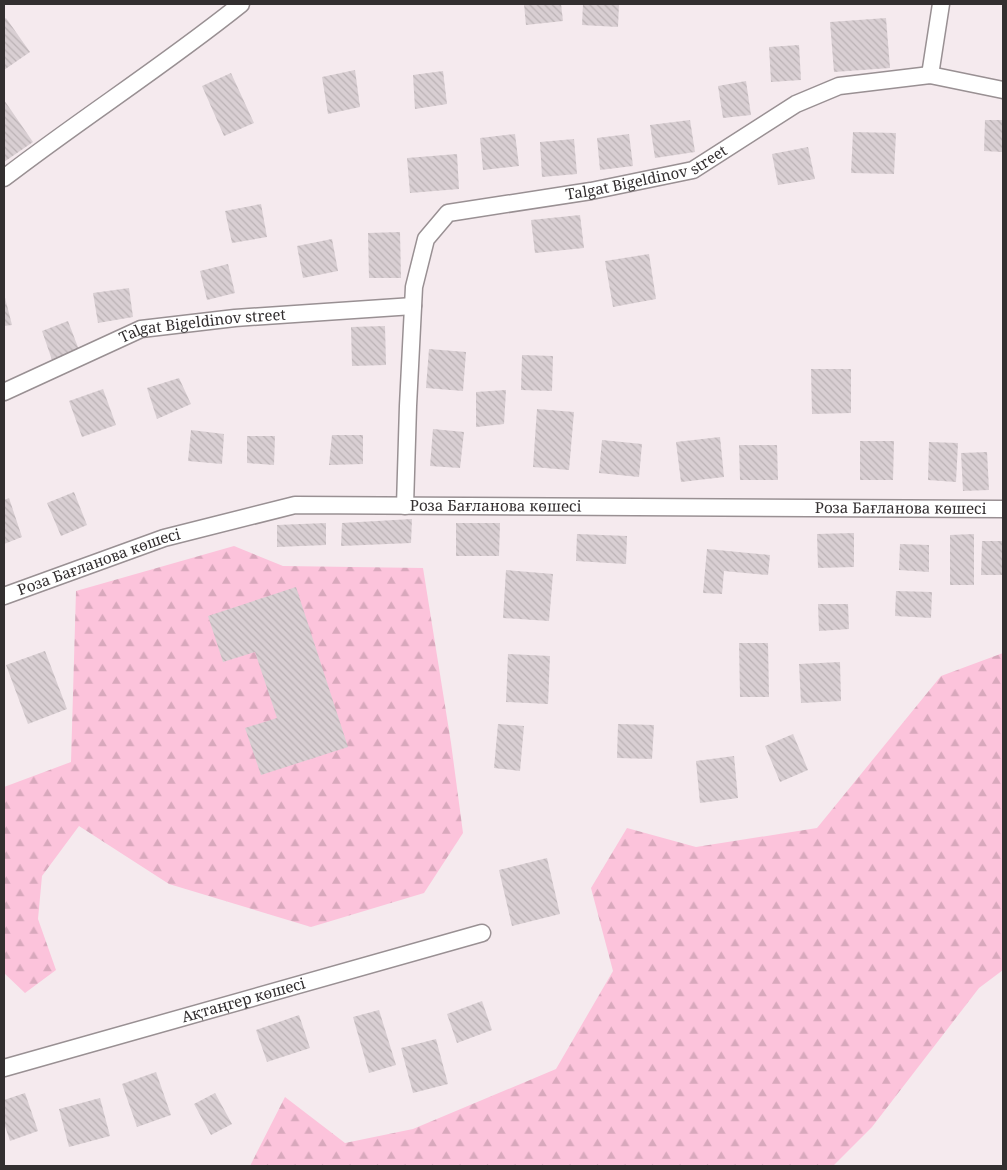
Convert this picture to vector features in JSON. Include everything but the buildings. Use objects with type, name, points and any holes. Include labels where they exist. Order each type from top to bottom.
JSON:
[{"type":"street","points":[[4,178],[55,139],[204,34],[241,4]]},
{"type":"street","points":[[930,75],[941,4]]},
{"type":"street","name":"Talgat Bigeldinov street","points":[[404,506],[414,287],[426,240],[448,213],[591,191],[693,170],[796,104],[839,86],[930,75],[1003,90]]},
{"type":"street","name":"Talgat Bigeldinov street","points":[[4,392],[141,329],[235,318],[413,306]]},
{"type":"street","name":"Роза Бағланова көшесі","points":[[4,596],[164,538],[295,505],[1003,509]]},
{"type":"street","name":"Ақтаңгер көшесі","points":[[4,1068],[482,933]]},
{"type":"green space","points":[[234,546],[283,566],[423,568],[451,743],[463,833],[424,893],[311,927],[169,884],[79,826],[42,876],[38,919],[56,970],[25,993],[4,973],[4,787],[71,762],[76,591]]},
{"type":"green space","points":[[1003,653],[1003,970],[979,988],[872,1127],[833,1166],[250,1166],[285,1097],[345,1143],[413,1129],[556,1069],[613,971],[591,888],[627,828],[696,847],[817,828],[941,676]]}]
